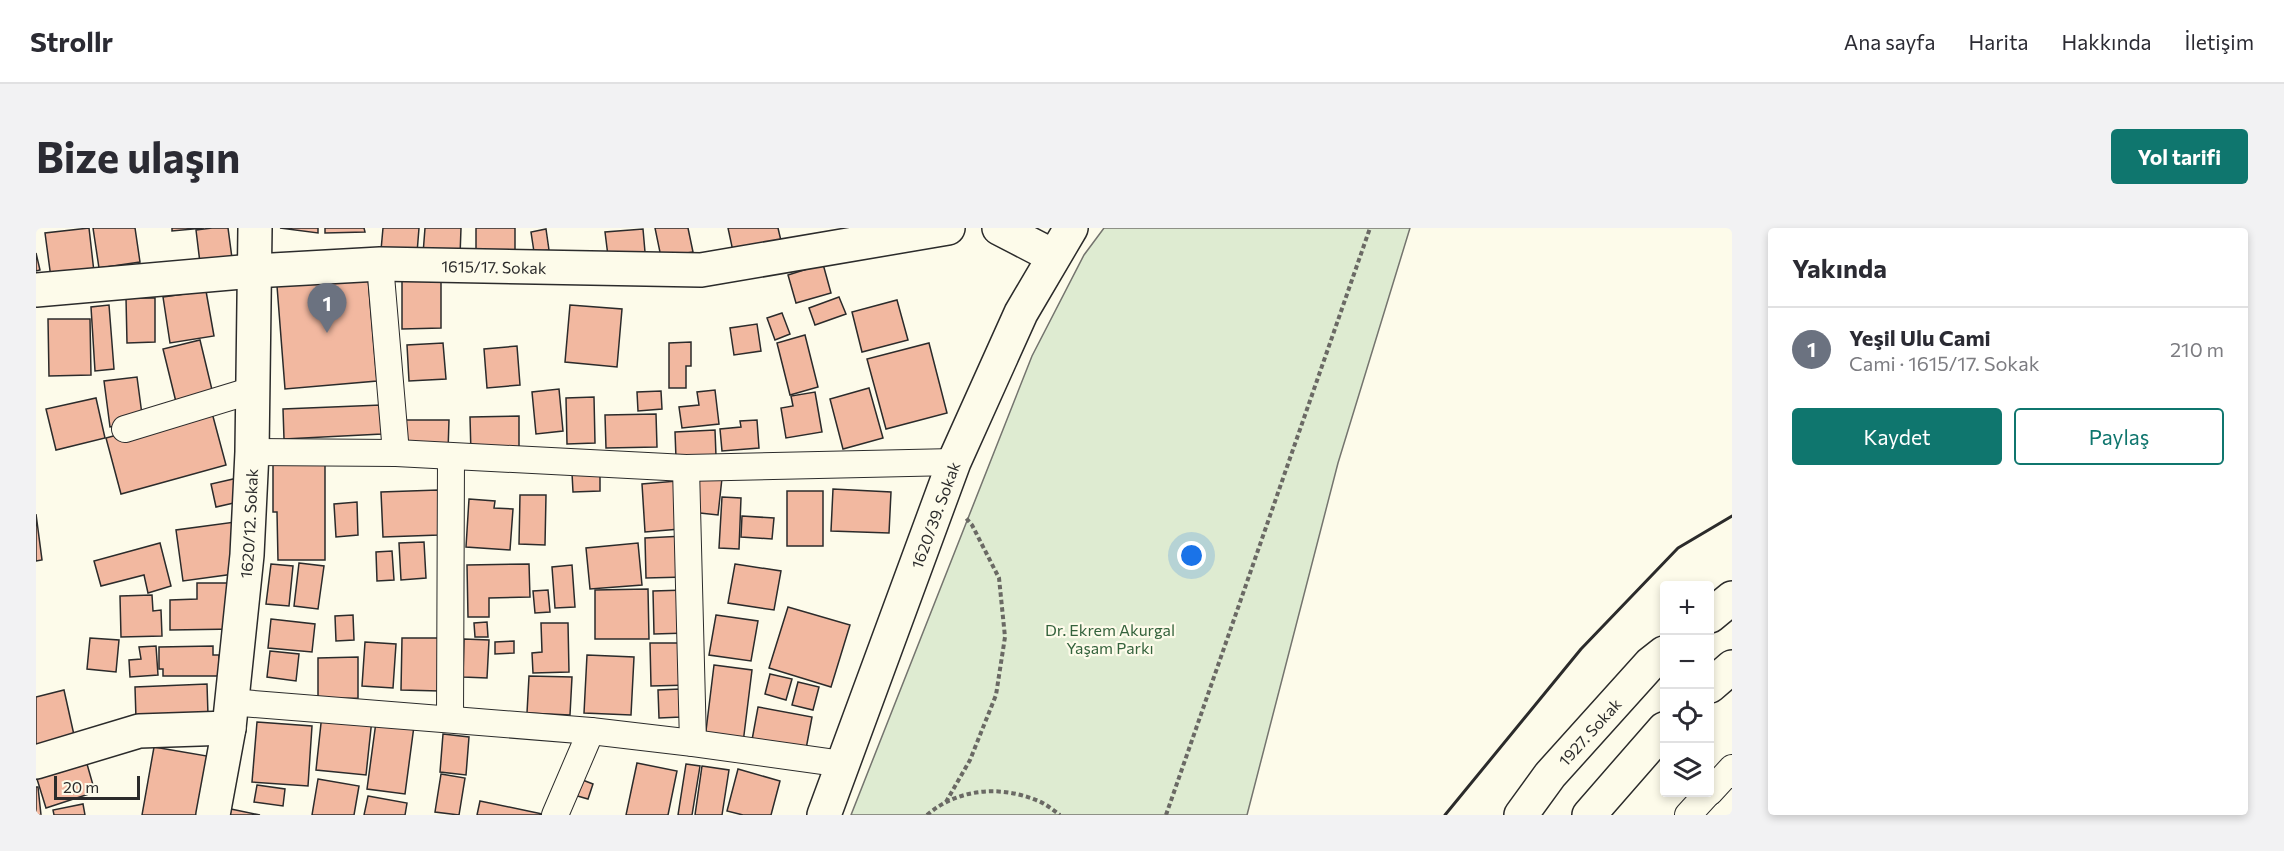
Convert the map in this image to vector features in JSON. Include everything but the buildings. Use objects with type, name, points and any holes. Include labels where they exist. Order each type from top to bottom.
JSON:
[{"type":"main road","name":"1620/12. Sokak","points":[[213,815],[230,715],[248,555],[255,228]]},
{"type":"main road","name":"1615/17. Sokak","points":[[36,290],[254,271],[380,264],[701,270],[948,228]]},
{"type":"main road","points":[[999,228],[1053,256]]},
{"type":"main road","name":"1620/39. Sokak","points":[[824,815],[949,476],[1021,313],[1071,228]]},
{"type":"main road","points":[[1714,613],[1732,598]]},
{"type":"main road","name":"1927. Sokak","points":[[1521,815],[1551,775],[1650,664],[1660,657]]},
{"type":"main road","points":[[1714,683],[1732,668]]},
{"type":"main road","points":[[36,762],[139,730],[230,715]]},
{"type":"main road","points":[[1589,815],[1660,735]]},
{"type":"street","points":[[380,264],[396,453]]},
{"type":"street","points":[[125,429],[253,390]]},
{"type":"street","points":[[252,452],[396,453],[451,458],[686,468],[949,476]]},
{"type":"street","points":[[450,718],[451,458]]},
{"type":"street","points":[[686,468],[693,743]]},
{"type":"street","points":[[230,715],[450,718],[591,731],[843,764]]},
{"type":"street","points":[[555,815],[591,731]]},
{"type":"street","points":[[1714,787],[1732,768]]},
{"type":"street","points":[[1688,815],[1704,797]]},
{"type":"path","points":[[1166,815],[1370,228]]},
{"type":"path","points":[[946,802],[970,760],[996,695],[1005,637],[999,578],[949,476]]},
{"type":"path","points":[[927,815],[939,804],[971,792],[1005,791],[1038,800],[1060,815]]},
{"type":"green space","name":"Dr. Ekrem Akurgal Yaşam Parkı","points":[[1104,228],[1410,228],[1338,463],[1247,815],[851,815],[1032,356],[1084,255]]},
{"type":"wall","points":[[1445,815],[1581,649],[1678,548],[1732,516]]},
{"type":"place","name":"Yeşil Ulu Cami","points":[[327,333]]}]
